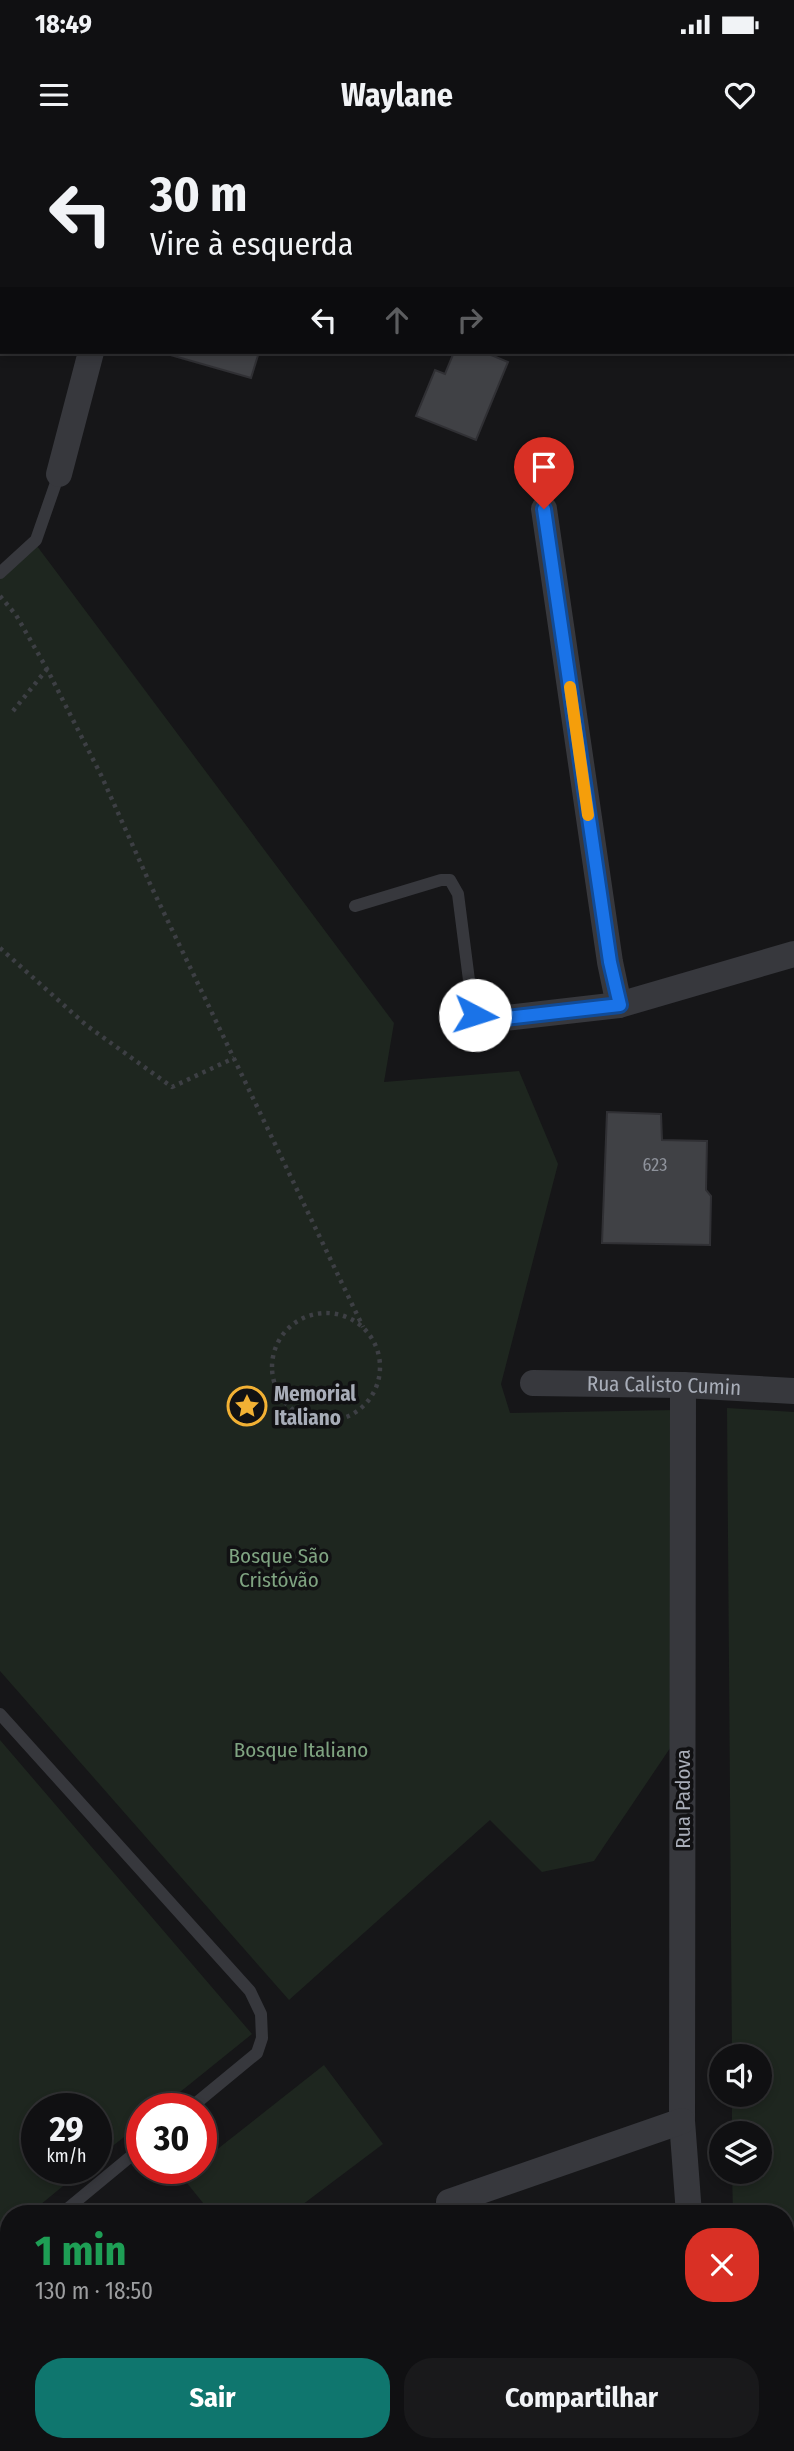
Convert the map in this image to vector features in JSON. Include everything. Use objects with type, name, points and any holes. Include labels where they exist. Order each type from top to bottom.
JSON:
[{"type":"street","points":[[59,474],[90,354]]},
{"type":"street","points":[[544,509],[610,962],[620,1005]]},
{"type":"street","points":[[475,1015],[497,1019],[620,1005],[794,954]]},
{"type":"street","name":"Rua Calisto Cumin","points":[[533,1383],[683,1385],[794,1391]]},
{"type":"street","name":"Rua Padova","points":[[683,1385],[682,2121],[688,2205]]},
{"type":"street","points":[[449,2202],[682,2121]]},
{"type":"lane","points":[[0,573],[36,540],[59,474]]},
{"type":"lane","points":[[355,906],[441,880],[450,880],[458,894],[475,1015]]},
{"type":"lane","points":[[0,1714],[250,1991],[261,2014],[262,2038],[257,2053],[208,2093]]},
{"type":"lane","points":[[72,2205],[126,2160]]},
{"type":"path","points":[[0,596],[16,615],[47,669],[101,775],[151,886],[363,1327],[374,1343],[379,1360],[379,1377],[372,1394],[361,1408],[346,1417],[329,1421],[311,1419],[295,1412],[281,1398],[273,1380],[272,1360],[277,1341],[290,1326],[307,1315],[326,1312],[346,1316],[363,1327]]},
{"type":"path","points":[[13,711],[47,669]]},
{"type":"path","points":[[0,948],[86,1026],[172,1087],[234,1058]]},
{"type":"green space","name":"Bosque São Cristóvão","points":[[31,538],[394,1023],[384,1082],[519,1071],[558,1164],[501,1384],[510,1413],[676,1410],[687,1723],[594,1861],[542,1872],[490,1820],[289,2000],[0,1671],[0,575]]},
{"type":"green space","points":[[727,1408],[794,1412],[794,2205],[733,2205],[732,2184],[772,2184],[772,2121],[732,2121],[732,2107],[772,2107],[772,2044],[732,2044]]},
{"type":"green space","points":[[0,1740],[252,2034],[179,2093],[126,2093],[126,2136],[112,2146],[112,2093],[21,2093],[21,2184],[66,2184],[40,2205],[0,2205]]},
{"type":"green space","points":[[324,2065],[383,2144],[302,2205],[205,2205],[188,2184],[217,2184],[217,2149]]},
{"type":"building","points":[[167,354],[258,354],[251,378]]},
{"type":"building","points":[[453,354],[489,354],[508,362],[476,440],[416,416],[435,370],[445,374]]},
{"type":"building","points":[[607,1112],[661,1114],[662,1140],[707,1141],[706,1190],[711,1196],[710,1245],[602,1243]]},
{"type":"slow traffic","points":[[570,687],[588,815]]},
{"type":"place","name":"Memorial Italiano","points":[[247,1406]]},
{"type":"route","points":[[475,1015],[497,1019],[620,1005],[610,962],[544,509]]},
{"type":"park label","name":"Bosque Italiano","points":[[301,1750]]}]
